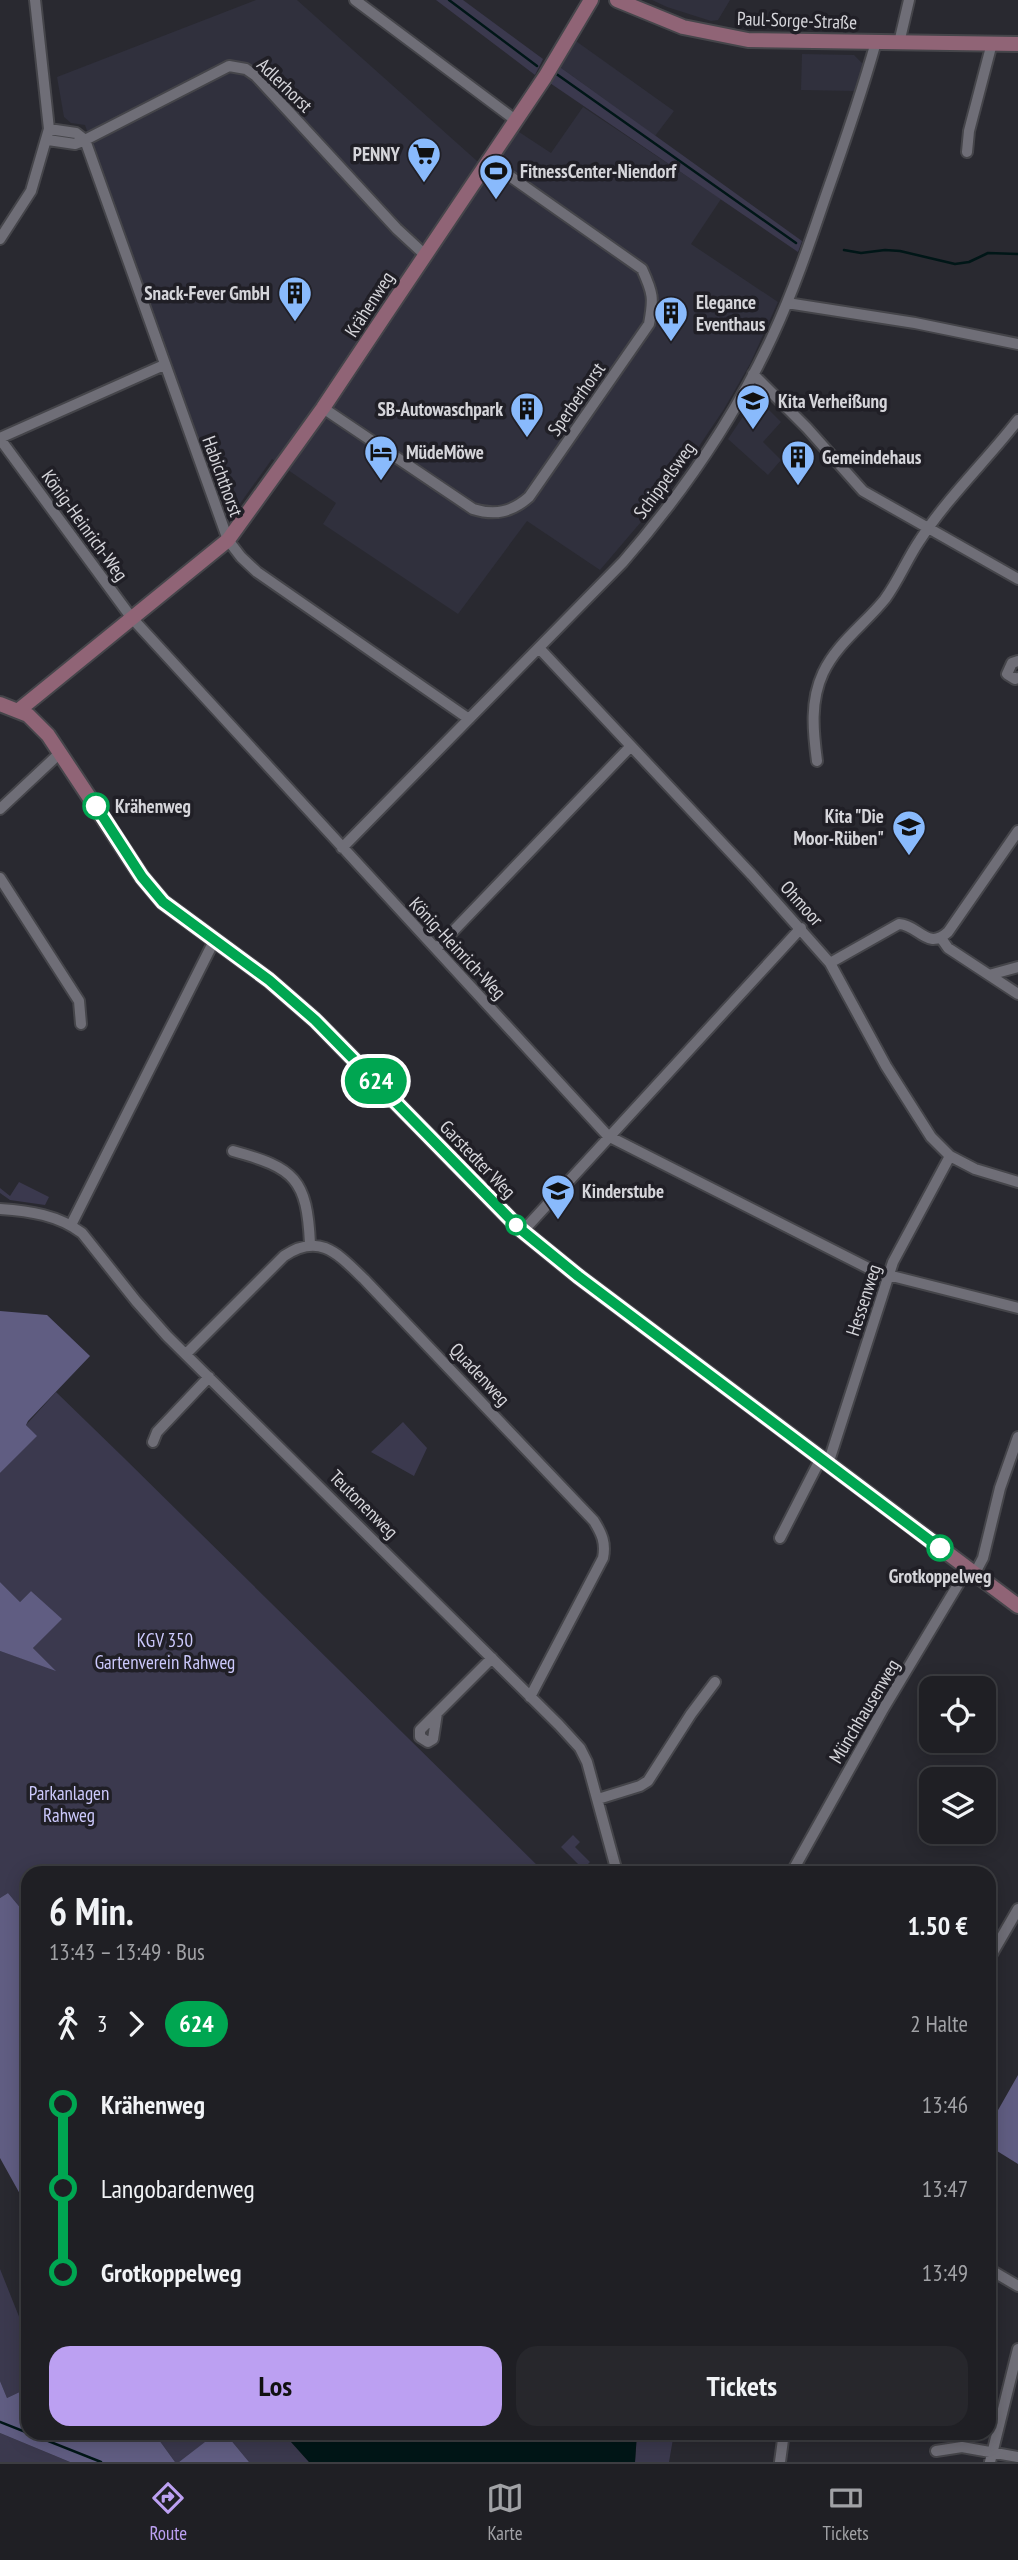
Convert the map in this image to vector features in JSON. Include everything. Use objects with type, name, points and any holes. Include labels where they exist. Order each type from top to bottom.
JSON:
[{"type":"main road","name":"Krähenweg","points":[[19,710],[228,540],[323,408],[545,77],[591,0]]},
{"type":"main road","name":"Paul-Sorge-Straße","points":[[617,0],[683,27],[767,42],[1018,44]]},
{"type":"main road","name":"Garstedter Weg","points":[[0,704],[19,710],[38,724],[61,752],[142,877],[163,902],[269,980],[315,1020],[523,1231],[578,1276],[1018,1606]]},
{"type":"street","points":[[0,239],[31,191],[48,134],[35,0]]},
{"type":"street","points":[[355,0],[514,120]]},
{"type":"street","points":[[899,43],[909,0]]},
{"type":"street","name":"Schippelsweg","points":[[342,848],[623,562],[661,516],[704,456],[753,374],[787,303],[876,42]]},
{"type":"street","points":[[967,152],[969,131],[992,43]]},
{"type":"street","name":"Adlerhorst","points":[[85,140],[229,66],[246,69],[257,76],[397,229],[424,254]]},
{"type":"street","points":[[48,134],[76,133],[85,140]]},
{"type":"street","name":"Habichthorst","points":[[85,140],[228,540],[241,558],[268,581],[469,719]]},
{"type":"street","name":"Sperberhorst","points":[[323,408],[473,509],[486,513],[506,512],[519,507],[529,497],[649,324],[653,292],[642,269],[487,160]]},
{"type":"street","points":[[787,303],[915,323],[1018,344]]},
{"type":"street","points":[[0,438],[164,365]]},
{"type":"street","points":[[753,374],[807,428],[863,491],[1018,579]]},
{"type":"street","points":[[817,761],[813,718],[823,673],[841,645],[895,585],[928,529],[1018,420]]},
{"type":"street","name":"König-Heinrich-Weg","points":[[0,438],[131,617],[608,1136],[876,1272],[1018,1308]]},
{"type":"street","name":"Ohmoor","points":[[539,648],[801,928],[830,963],[863,1027],[931,1137],[950,1156],[975,1169],[1018,1182]]},
{"type":"street","points":[[1018,661],[1012,663],[1007,674],[1015,680],[1018,678]]},
{"type":"street","points":[[436,949],[631,746]]},
{"type":"street","points":[[0,809],[61,752]]},
{"type":"street","points":[[830,963],[899,924],[930,939],[941,939],[1018,831]]},
{"type":"street","points":[[0,878],[79,1001],[81,1024]]},
{"type":"street","points":[[523,1231],[801,928]]},
{"type":"street","points":[[941,939],[948,948],[1018,994]]},
{"type":"street","points":[[71,1225],[214,941]]},
{"type":"street","points":[[989,975],[1015,968],[1007,987]]},
{"type":"street","points":[[186,1353],[284,1255],[310,1244],[309,1208],[302,1189],[294,1178],[261,1159],[233,1151]]},
{"type":"street","name":"Hessenweg","points":[[825,1461],[893,1262],[950,1156]]},
{"type":"street","name":"Teutonenweg","points":[[0,1209],[30,1211],[71,1225],[96,1248],[136,1301],[209,1377],[288,1453],[580,1748],[587,1762],[616,1866]]},
{"type":"street","name":"Quadenweg","points":[[310,1244],[337,1254],[357,1273],[594,1521],[601,1532],[605,1543],[603,1558],[530,1697]]},
{"type":"street","points":[[153,1443],[157,1432],[209,1377]]},
{"type":"street","name":"Münchhausenweg","points":[[795,1866],[882,1712],[983,1558],[1002,1479],[1018,1437]]},
{"type":"street","points":[[780,1538],[825,1461]]},
{"type":"street","points":[[437,1713],[492,1658]]},
{"type":"street","points":[[598,1799],[648,1781],[715,1682]]},
{"type":"street","points":[[996,1947],[1018,1909]]},
{"type":"street","points":[[996,2273],[1018,2286]]},
{"type":"street","points":[[996,2437],[1018,2349]]},
{"type":"street","points":[[780,2462],[783,2440]]},
{"type":"street","points":[[991,2457],[995,2440]]},
{"type":"street","points":[[936,2451],[957,2447],[991,2457],[1018,2457]]},
{"type":"shaded area","points":[[256,0],[297,0],[477,161],[496,159],[516,130],[551,153],[583,107],[721,199],[691,244],[778,302],[750,364],[724,409],[675,482],[600,570],[527,521],[458,614],[323,524],[336,503],[272,459],[224,526],[85,125],[71,123],[64,117],[57,77]]},
{"type":"shaded area","points":[[652,0],[730,0],[718,20],[711,21]]},
{"type":"shaded area","points":[[573,39],[674,111],[655,136],[557,65]]},
{"type":"shaded area","points":[[802,54],[854,55],[863,64],[855,91],[801,90]]},
{"type":"shaded area","name":"Kita Verheißung","points":[[756,397],[781,422],[763,442],[781,460],[768,475],[728,439]]},
{"type":"shaded area","points":[[0,1311],[47,1315],[90,1356],[28,1421],[26,1425],[37,1436],[0,1473]]},
{"type":"shaded area","points":[[0,1582],[20,1602],[31,1591],[62,1619],[33,1648],[56,1671],[0,1651]]},
{"type":"shaded area","points":[[8,1893],[21,1909],[21,2196],[0,2158],[0,1898]]},
{"type":"shaded area","points":[[1018,2075],[1018,2164],[996,2150],[996,2114]]},
{"type":"shaded area","points":[[0,2381],[7,2398],[21,2391],[21,2440],[159,2440],[175,2462],[70,2462],[0,2433]]},
{"type":"shaded area","points":[[208,2440],[231,2440],[249,2462],[179,2462]]},
{"type":"shaded area","points":[[289,2440],[637,2440],[635,2462],[309,2462]]},
{"type":"green space","points":[[436,0],[463,0],[543,59],[535,75]]},
{"type":"green space","points":[[557,65],[802,241],[798,252],[547,81]]},
{"type":"green space","points":[[19,1182],[49,1197],[45,1205],[10,1200],[0,1193],[0,1188],[10,1196]]},
{"type":"green space","name":"KGV 350 Gartenverein Rahweg","points":[[56,1392],[538,1866],[21,1866],[21,1909],[8,1893],[0,1898],[0,1651],[55,1670],[33,1648],[61,1619],[31,1591],[20,1602],[0,1582],[0,1473],[36,1436],[26,1425]]},
{"type":"green space","points":[[403,1422],[427,1448],[414,1476],[371,1452]]},
{"type":"green space","points":[[573,1835],[580,1842],[575,1847],[590,1862],[586,1866],[580,1866],[561,1847]]},
{"type":"green space","points":[[0,2269],[21,2322],[21,2391],[7,2398],[0,2381]]},
{"type":"green space","points":[[0,2433],[70,2462],[0,2462]]},
{"type":"green space","points":[[159,2440],[209,2440],[179,2462],[175,2462]]},
{"type":"green space","points":[[231,2440],[289,2440],[309,2462],[249,2462]]},
{"type":"green space","points":[[637,2440],[673,2440],[669,2462],[635,2462]]},
{"type":"waterway","points":[[449,0],[537,66]]},
{"type":"waterway","points":[[555,73],[796,243]]},
{"type":"waterway","points":[[844,250],[861,253],[900,251],[955,264],[969,262],[988,253],[1018,254]]},
{"type":"waterway","points":[[0,2422],[21,2430]]},
{"type":"waterway","points":[[45,2440],[101,2462]]},
{"type":"bus line","name":"624","points":[[96,806],[142,877],[163,902],[269,980],[315,1020],[519,1228],[578,1276],[940,1548]]},
{"type":"place","name":"PENNY","points":[[424,184]]},
{"type":"place","name":"FitnessCenter-Niendorf","points":[[496,201]]},
{"type":"place","name":"Snack-Fever GmbH","points":[[295,323]]},
{"type":"place","name":"Elegance Eventhaus","points":[[671,343]]},
{"type":"place","name":"Kita Verheißung","points":[[753,431]]},
{"type":"place","name":"SB-Autowaschpark","points":[[527,439]]},
{"type":"place","name":"MüdeMöwe","points":[[381,482]]},
{"type":"place","name":"Gemeindehaus","points":[[798,487]]},
{"type":"place","name":"Krähenweg","points":[[96,806]]},
{"type":"place","name":"Kita \"Die Moor-Rüben\"","points":[[909,857]]},
{"type":"place","name":"Kinderstube","points":[[558,1221]]},
{"type":"place","name":"Grotkoppelweg","points":[[940,1548]]},
{"type":"park label","name":"Parkanlagen Rahweg","points":[[69,1804]]}]
